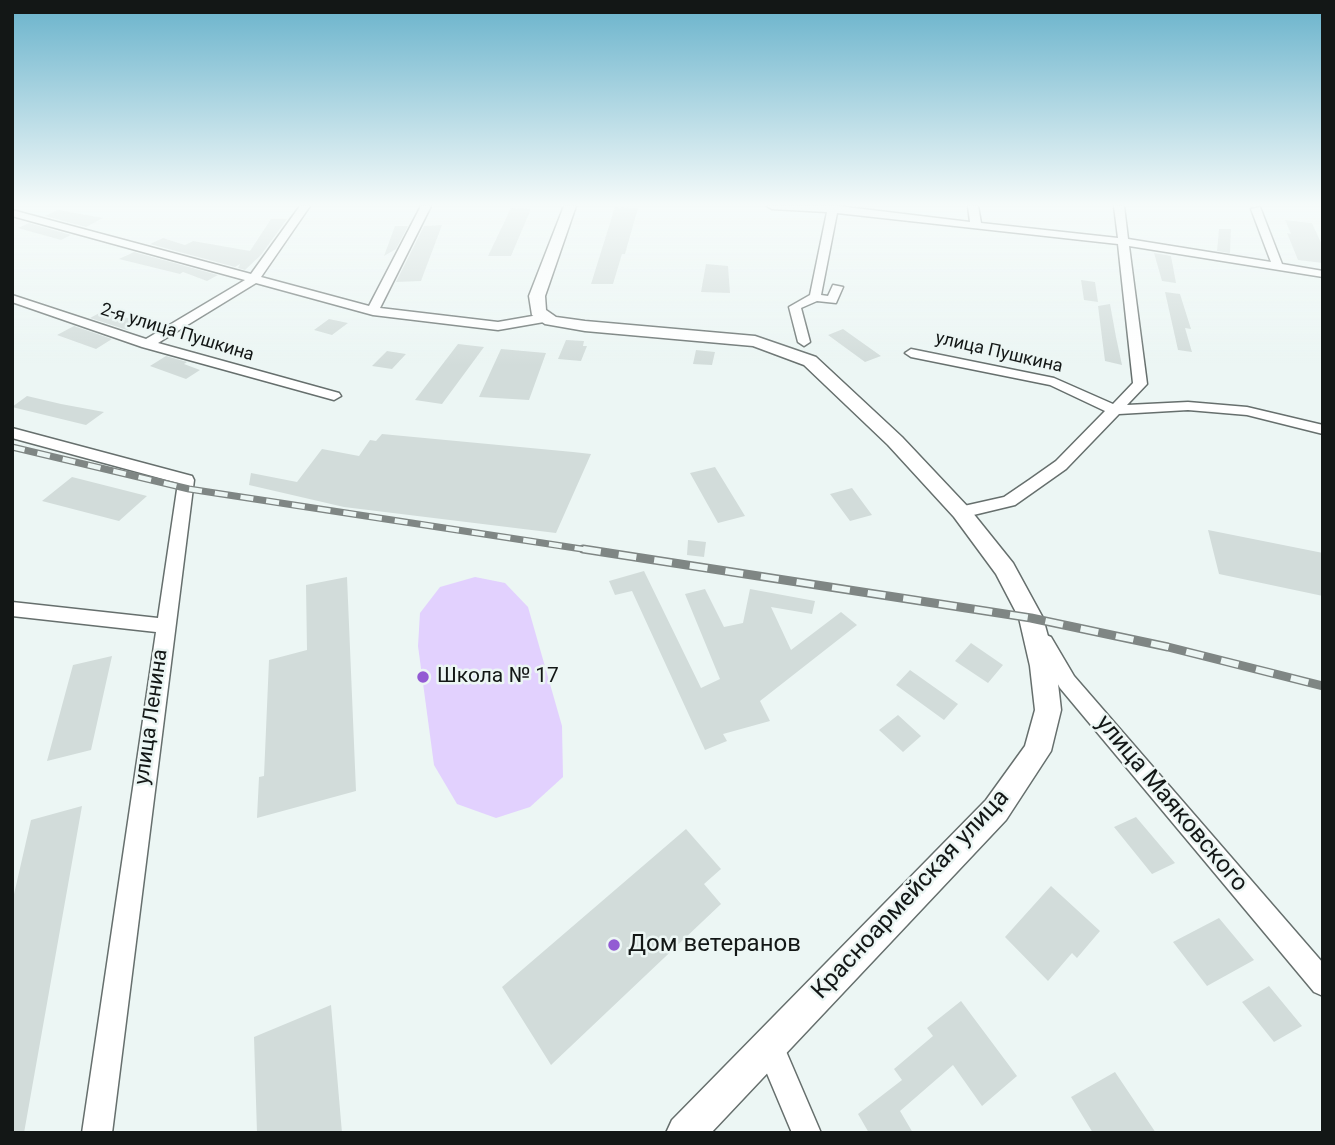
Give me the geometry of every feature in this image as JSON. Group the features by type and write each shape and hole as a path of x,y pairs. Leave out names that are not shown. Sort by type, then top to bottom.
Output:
{"street":[{"path":"182,259 373,311 498,326 544,318 629,332 755,341 810,361 895,441 961,512 1005,569 1031,618"},
{"path":"147,344 253,279 267,259"},
{"path":"373,311 399,259"},
{"path":"544,318 535,307 550,259"},
{"path":"815,296 822,259"},
{"path":"961,512 1009,501 1035,484 1061,465 1140,384 1127,259"},
{"path":"1232,259 1323,274"},
{"path":"1275,259 1278,267"},
{"path":"804,342 795,307 815,296 832,300 837,287"},
{"name":"2-я улица Пушкина","path":"12,298 147,344 334,396"},
{"name":"улица Пушкина","path":"911,353 1054,382 1114,410 1188,406 1247,411 1323,430"},
{"name":"улица Ленина","path":"12,433 186,480 97,1133"},
{"path":"12,609 164,626"},
{"name":"улица Маяковского","path":"1031,618 1067,682 1323,983"},
{"name":"Красноармейская улица","path":"685,1133 996,810 1037,751 1048,710 1043,666 1031,618"},
{"path":"769,1045 807,1133"}],"shaded area":[{"path":"475,577 505,583 528,607 562,726 563,777 530,807 496,818 457,804 434,765 418,646 420,613 440,587"}],"building":[{"path":"121,259 161,259 218,275 207,281 183,272 180,274"},
{"path":"207,259 256,259 245,270 238,268 240,264 235,267"},
{"path":"407,259 429,259 421,281 396,282"},
{"path":"599,259 620,259 613,284 591,284"},
{"path":"1156,259 1172,259 1176,283 1162,281"},
{"path":"1323,259 1323,263 1298,260"},
{"path":"706,264 728,266 730,293 701,292"},
{"path":"1081,280 1095,282 1098,302 1084,300"},
{"path":"1165,292 1180,294 1191,329 1185,328 1192,352 1178,350"},
{"path":"1110,304 1122,365 1105,361 1098,306"},
{"path":"103,311 143,321 127,330 90,318"},
{"path":"329,319 348,323 332,335 314,330"},
{"path":"74,326 112,339 96,349 57,335"},
{"path":"843,329 881,356 865,362 828,335"},
{"path":"566,340 584,341 583,346 587,346 581,361 558,359"},
{"path":"458,344 484,347 442,404 415,400"},
{"path":"501,349 546,353 529,400 479,397"},
{"path":"696,350 715,352 712,365 693,364"},
{"path":"387,351 406,354 392,369 372,366"},
{"path":"166,356 187,362 184,364 200,370 186,379 150,366"},
{"path":"27,396 104,412 86,425 12,407"},
{"path":"382,434 591,454 556,533 344,507 249,485 251,473 297,482 322,449 359,456 370,440 376,441"},
{"path":"715,467 745,516 718,523 690,473"},
{"path":"72,477 147,496 119,521 42,501"},
{"path":"852,488 872,515 850,521 830,494"},
{"path":"1208,530 1323,553 1323,596 1219,574"},
{"path":"688,540 706,542 704,557 687,555"},
{"path":"644,571 701,688 720,679 685,594 705,589 724,627 743,623 750,589 815,601 812,614 771,607 791,650 841,612 857,625 760,701 770,721 723,734 727,741 705,750 632,591 615,595 609,581"},
{"path":"347,577 356,791 257,818 259,777 264,776 269,660 307,650 306,585"},
{"path":"971,643 1003,665 988,683 955,661"},
{"path":"112,656 91,750 47,761 73,665"},
{"path":"910,670 958,704 944,720 896,685"},
{"path":"898,715 921,736 903,752 879,730"},
{"path":"82,806 24,1133 12,1133 12,903 31,820"},
{"path":"1136,817 1175,863 1152,874 1114,827"},
{"name":"Дом ветеранов","path":"686,829 721,869 704,884 721,904 551,1065 502,987"},
{"path":"1051,886 1100,931 1077,958 1072,953 1048,981 1005,937"},
{"path":"1219,918 1254,960 1207,986 1173,942"},
{"path":"1269,986 1302,1026 1274,1042 1242,1002"},
{"path":"961,1001 1017,1076 982,1106 953,1065 900,1111 913,1133 869,1133 858,1114 902,1080 894,1069 933,1036 927,1028"},
{"path":"331,1005 342,1133 257,1133 254,1037"},
{"path":"1115,1072 1156,1133 1093,1133 1071,1097"}],"railway":[{"path":"12,447 189,489 595,551"},
{"path":"583,549 1031,618 1168,647 1323,686"}],"place":[{"name":"Школа № 17","path":"423,677"},
{"name":"Дом ветеранов","path":"614,945"}]}
